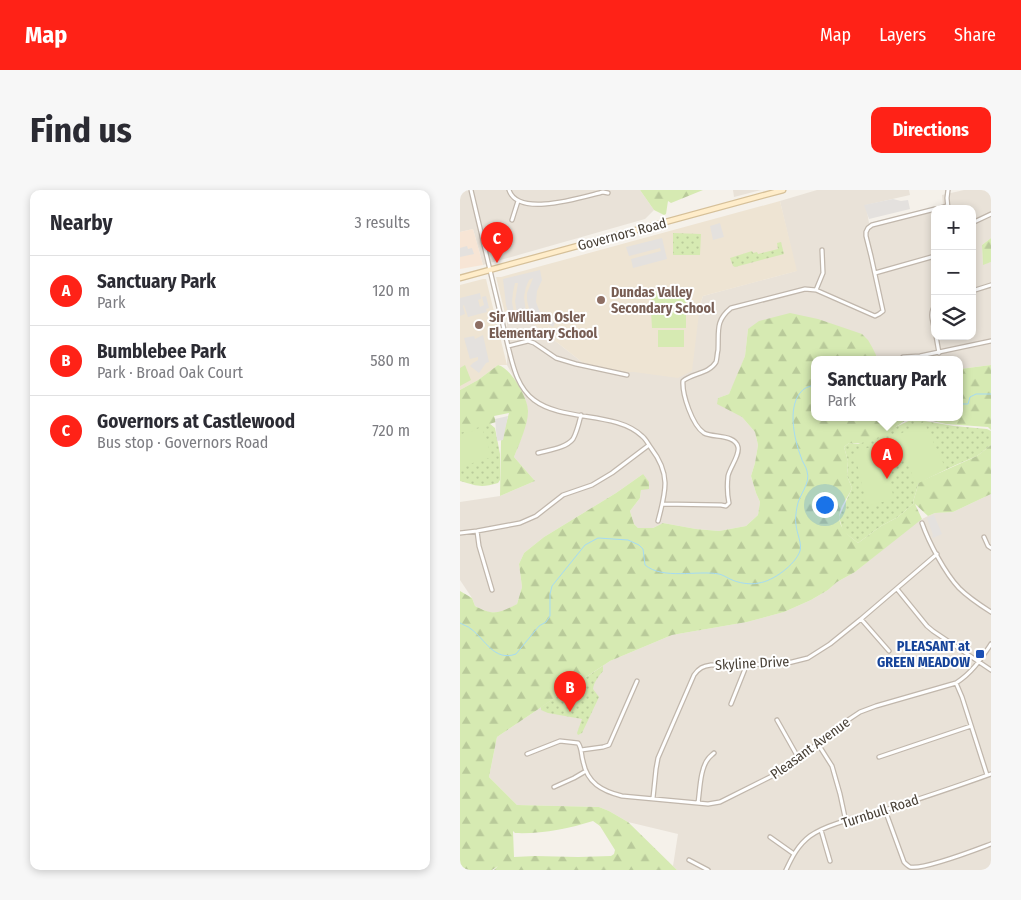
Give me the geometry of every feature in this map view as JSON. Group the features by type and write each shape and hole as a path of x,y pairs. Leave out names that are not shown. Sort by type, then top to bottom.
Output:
{"main road":[{"name":"Governors Road","path":"460,278 783,190"}],"street":[{"path":"471,190 508,346 520,383 535,401 548,407 562,412 623,424 634,429 644,437 658,457 664,471 665,488 658,521"},
{"path":"509,190 511,195 518,201 538,205 552,204 603,192 608,193"},
{"path":"947,205 948,190"},
{"path":"512,220 518,201"},
{"path":"663,504 726,506 729,503 728,476 738,452 738,447 735,441 708,434 699,428 691,414 682,387 683,380 686,377 709,370 716,362 721,318 732,308 805,290 816,290 875,316 879,314 883,311 866,236 868,228 872,225 931,210"},
{"path":"976,221 991,214"},
{"path":"816,290 823,273 822,250"},
{"path":"875,273 931,257"},
{"path":"976,290 991,285"},
{"path":"937,340 939,352"},
{"path":"508,346 528,341 556,358 627,375"},
{"path":"920,356 991,341"},
{"path":"538,453 567,444 576,433 581,415"},
{"path":"460,533 520,522 536,516 564,495 592,485 649,445"},
{"path":"922,523 950,577 975,602 991,612"},
{"path":"477,531 479,546 492,590"},
{"path":"984,537 991,548"},
{"name":"Skyline Drive","path":"653,798 658,758 698,669 703,666 784,664 808,658 830,644 937,554"},
{"path":"897,589 927,626 991,670"},
{"path":"861,619 889,651"},
{"name":"Pleasant Avenue","path":"581,748 582,760 593,782 610,793 622,796 708,804 720,802 774,776 790,766 847,720 860,712 956,682 965,677 991,644"},
{"path":"731,704 747,664"},
{"path":"527,754 560,740 578,743 581,748 603,748 609,745 637,681"},
{"path":"956,682 989,775"},
{"path":"777,720 799,758"},
{"path":"879,757 971,726"},
{"path":"818,744 832,766 836,777 846,822"},
{"path":"698,802 707,759 714,753"},
{"path":"554,787 586,771"},
{"name":"Turnbull Road","path":"786,870 802,843 821,830 989,775"},
{"path":"885,810 904,862 910,867 920,868 933,865 991,844"},
{"path":"821,830 830,862"},
{"path":"770,837 794,854"},
{"path":"689,860 708,870"}],"shaded area":[{"path":"460,190 640,190 654,210 645,219 483,265 473,229 460,232"},
{"path":"733,190 761,190 734,197"},
{"path":"817,190 909,190 910,195 866,205 869,223 931,208 931,340 976,340 976,205 943,205 942,195 964,190 991,190 991,238 982,245 983,264 991,262 991,365 963,369 963,356 876,356 748,329 745,356 736,379 729,394 718,398 742,417 755,432 758,445 751,476 760,502 758,515 746,526 719,531 663,523 653,528 638,528 634,524 630,511 640,498 643,474 616,493 544,537 524,553 519,564 522,587 517,604 503,612 488,612 475,606 460,580 460,502 500,496 535,481 514,457 522,436 528,411 525,398 507,365 507,322 530,321 583,363 623,372 634,372 700,305 703,296 796,271 780,201"},
{"path":"893,199 908,200 910,209 869,219 864,205"},
{"name":"Dundas Valley Secondary School","path":"780,201 797,271 703,296 700,305 692,371 678,378 623,372 583,363 530,321 507,322 496,277"},
{"path":"720,223 724,237 713,240 710,226"},
{"path":"473,229 483,265 460,269 460,232"},
{"path":"662,238 667,259 633,268 631,259 661,251 660,248 629,256 626,247"},
{"path":"467,246 468,249 472,248 474,254 460,257 460,248"},
{"path":"540,270 542,280 537,291 536,302 544,316 555,323 553,327 530,313 527,293 533,278 529,280 524,297 526,313 517,313 515,301 518,283 515,283 513,292 514,313 509,315 506,305 503,279"},
{"name":"Sir William Osler Elementary School","path":"486,279 507,365 498,365 478,380 460,390 460,285"},
{"path":"480,293 481,299 478,300 480,307 484,305 482,297 486,296 489,308 486,309 487,312 468,317 464,305 465,314 460,316 460,298"},
{"path":"483,335 489,362 486,363 479,373 470,366 478,360 478,357 470,359 464,338 474,336 475,339"},
{"path":"508,416 503,440 497,441 495,419"},
{"path":"991,494 991,867 984,870 677,870 673,866 678,834 628,822 599,807 517,805 489,777 497,737 610,661 672,635 747,622 784,612 811,600 855,572 918,521 935,513 953,512"},
{"path":"934,515 942,534 933,538 927,518"}],"green space":[{"path":"640,190 703,190 671,203 668,201 666,214 664,215 654,210"},
{"path":"673,233 701,234 700,255 673,255"},
{"path":"991,238 991,262 983,265 982,245"},
{"path":"781,242 784,254 733,266 730,258 752,251 758,254 778,249 777,243"},
{"path":"651,291 686,291 686,308 652,308"},
{"path":"651,311 686,311 686,328 652,328"},
{"path":"790,313 818,319 862,334 872,347 876,356 811,356 811,421 904,421 873,440 849,443 844,447 848,461 847,476 852,488 842,506 839,518 845,532 858,543 881,526 898,517 914,503 919,482 977,456 991,445 991,494 953,512 935,513 928,516 915,504 922,519 855,572 811,600 784,612 747,622 672,635 610,661 497,737 489,777 517,805 599,807 609,811 628,822 677,870 494,870 498,866 492,870 460,870 460,591 472,598 475,606 487,611 501,611 517,604 522,587 519,564 524,553 544,537 616,493 643,474 649,482 649,489 641,490 640,498 630,511 634,524 638,528 653,528 663,523 719,531 746,526 758,515 760,502 751,476 758,445 755,432 742,417 717,404 718,398 729,394 745,356 748,329 759,321","holes":["593,821 600,826 615,850 611,856 514,857 513,831 515,833 545,832"]},
{"path":"658,330 684,330 684,347 658,347"},
{"path":"465,365 471,380 460,386 460,368"},
{"path":"498,365 503,367 513,378 528,406 527,422 514,457 535,481 500,496 501,441 509,413 494,416 496,422 460,433 460,390 478,380"},
{"path":"991,365 991,430 988,427 946,424 933,421 963,421 963,369"},
{"path":"483,418 495,428 500,454 500,480 498,483 487,486 460,481 460,424"},
{"path":"909,421 925,421 991,431 991,445 977,456 919,482 914,503 898,517 881,526 858,543 843,531 839,517 852,488 847,476 848,461 844,447 849,443 858,444"},
{"path":"924,422 946,469 917,484 894,437"},
{"path":"482,428 492,457 460,467 460,435"},
{"path":"881,445 894,499 867,506 854,451"},
{"path":"603,666 603,671 595,682 593,689 599,697 582,733 578,735 577,733 582,719 541,710 541,707"}],"waterway":[{"path":"460,623 470,628 496,652 508,656 516,654 539,626 546,622 550,616 552,586 585,545 598,538 628,540 639,545 643,549 645,565 652,570 661,572 719,574 737,582 748,584 765,582 777,576 789,567 800,551 796,514 798,502 808,476 796,441 793,412 798,395 804,389 811,386"},
{"path":"963,404 968,404 970,397 976,394 991,394"}],"place":[{"name":"Governors at Castlewood","path":"497,263"},
{"name":"Dundas Valley Secondary School","path":"601,300"},
{"name":"Sir William Osler Elementary School","path":"479,325"},
{"name":"Sanctuary Park","path":"887,479"},
{"name":"PLEASANT at GREEN MEADOW","path":"980,654"},
{"name":"Bumblebee Park","path":"570,712"}]}
